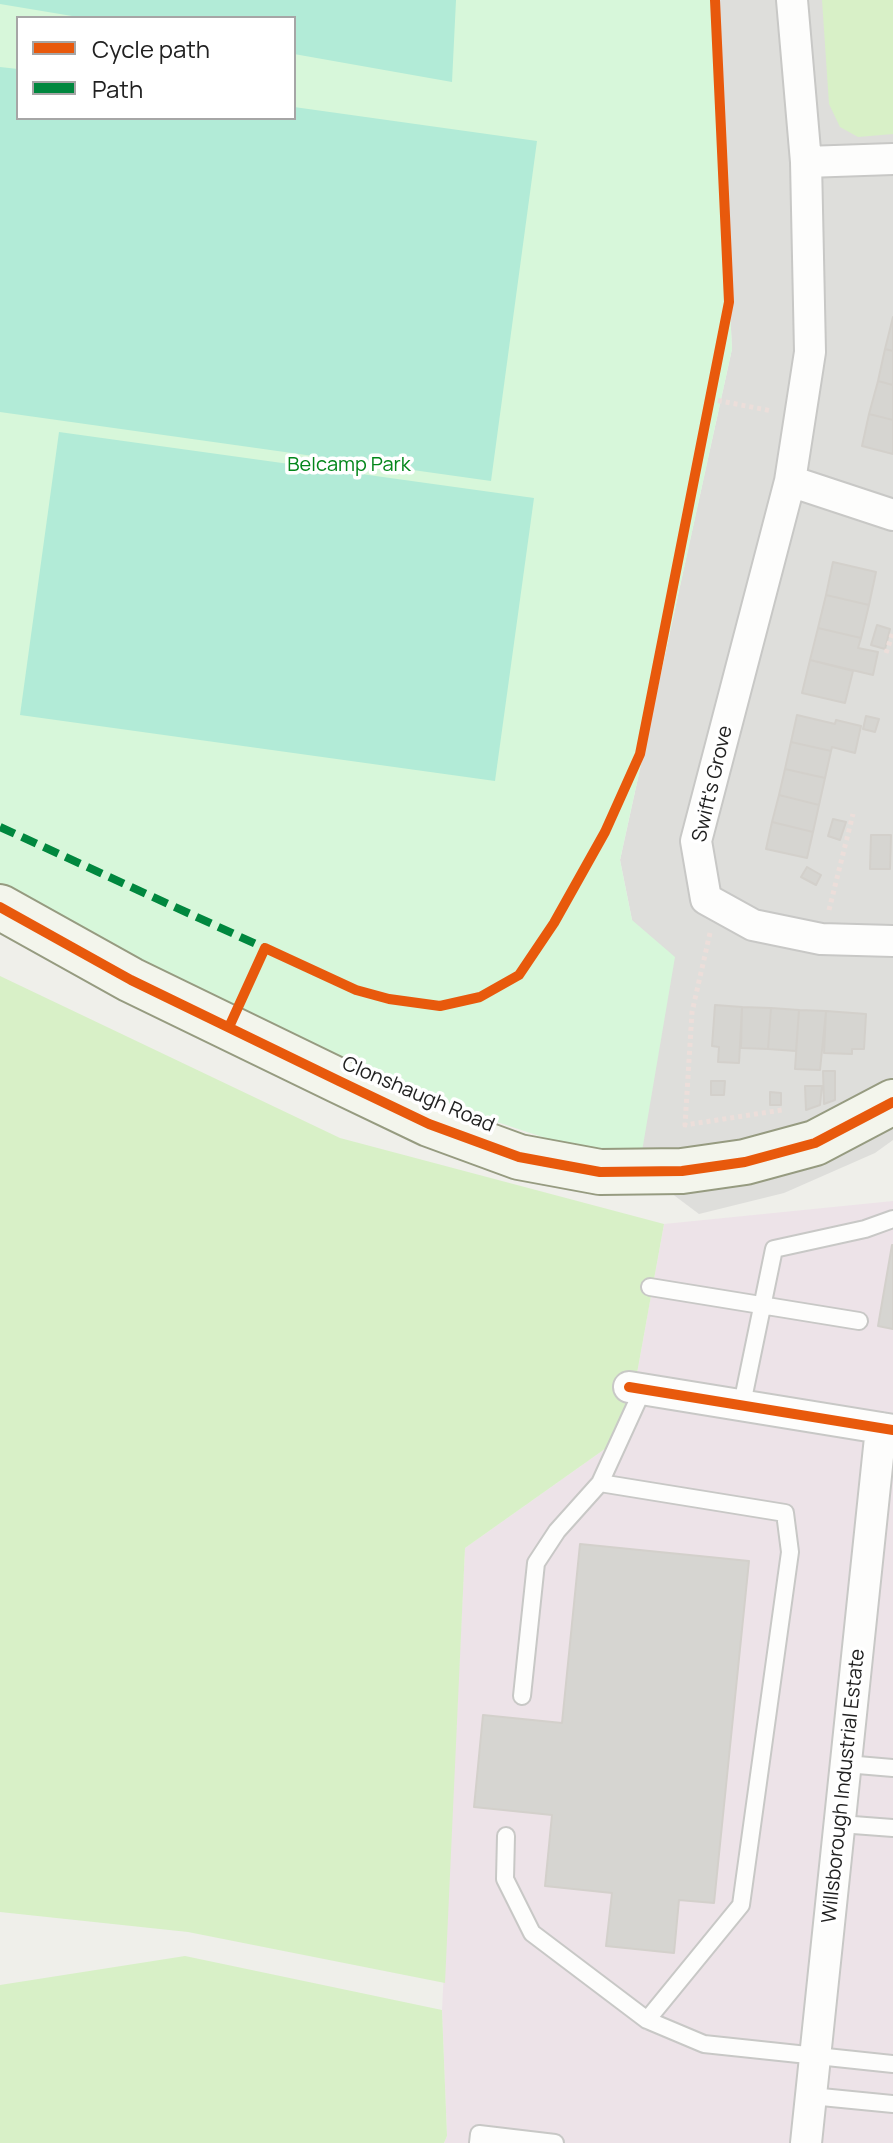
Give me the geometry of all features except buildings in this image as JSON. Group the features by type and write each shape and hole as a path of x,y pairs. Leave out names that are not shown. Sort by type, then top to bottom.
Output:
{"street":[{"name":"Swift's Grove","path":"718,905 706,899 696,841 790,481 810,352 806,162 792,0"},
{"path":"806,162 893,159"},
{"path":"790,481 893,515"},
{"path":"718,905 753,925 821,939 893,941"},
{"name":"Clonshaugh Road","path":"0,907 131,980 429,1124 519,1157 600,1172 682,1171 745,1162 815,1143 893,1102"},
{"path":"636,1388 887,1429"},
{"name":"Willsborough Industrial Estate","path":"806,2143 846,1764 887,1429"}],"lane":[{"path":"742,1404 774,1249 865,1229 893,1219"},
{"path":"650,1287 859,1321"},
{"path":"522,1696 536,1563 557,1531 600,1483 636,1388"},
{"path":"600,1483 785,1513 790,1552 741,1905 647,2020"},
{"path":"846,1764 893,1768"},
{"path":"840,1824 893,1828"},
{"path":"506,1836 505,1879 532,1933 647,2020 704,2044 893,2064"},
{"path":"811,2096 893,2104"},
{"path":"478,2143 479,2134 555,2143"}],"path":[{"path":"710,399 800,416"},
{"path":"886,653 893,632"},
{"path":"821,939 853,814"},
{"path":"718,905 704,951 692,1012 685,1125 782,1110"},
{"path":"229,1027 265,948"}],"shaded area":[{"path":"714,0 893,0 893,1140 875,1153 784,1193 699,1214 639,1169 632,920 620,860 732,349"},
{"path":"893,1201 893,2143 444,2143 447,2136 442,2010 465,1548 626,1434 664,1224"}],"green space":[{"name":"Belcamp Park","path":"0,0 714,0 732,349 620,860 632,920 675,957 639,1169 346,1072 0,897"},
{"path":"0,0 456,0 452,82 296,54 296,16 72,16 0,4"},
{"path":"822,0 893,0 893,134 858,137 840,127 829,104"},
{"path":"0,67 16,69 16,120 296,120 296,107 537,141 491,481 0,412"},
{"path":"59,432 534,498 495,781 20,715"},
{"path":"0,976 340,1138 664,1224 626,1434 465,1548 445,1983 188,1932 0,1912"},
{"path":"185,1956 442,2010 447,2136 444,2143 0,2143 0,1985"}],"marked path":[{"path":"0,827 269,950"}],"cycle path":[{"path":"229,1027 265,948 356,990 389,999 440,1006 480,997 519,975 554,923 605,832 640,754 729,302 715,0"},
{"path":"0,907 131,980 339,1081 429,1124 519,1157 600,1172 682,1171 745,1162 815,1143 893,1102"},
{"path":"629,1387 893,1430"}]}
